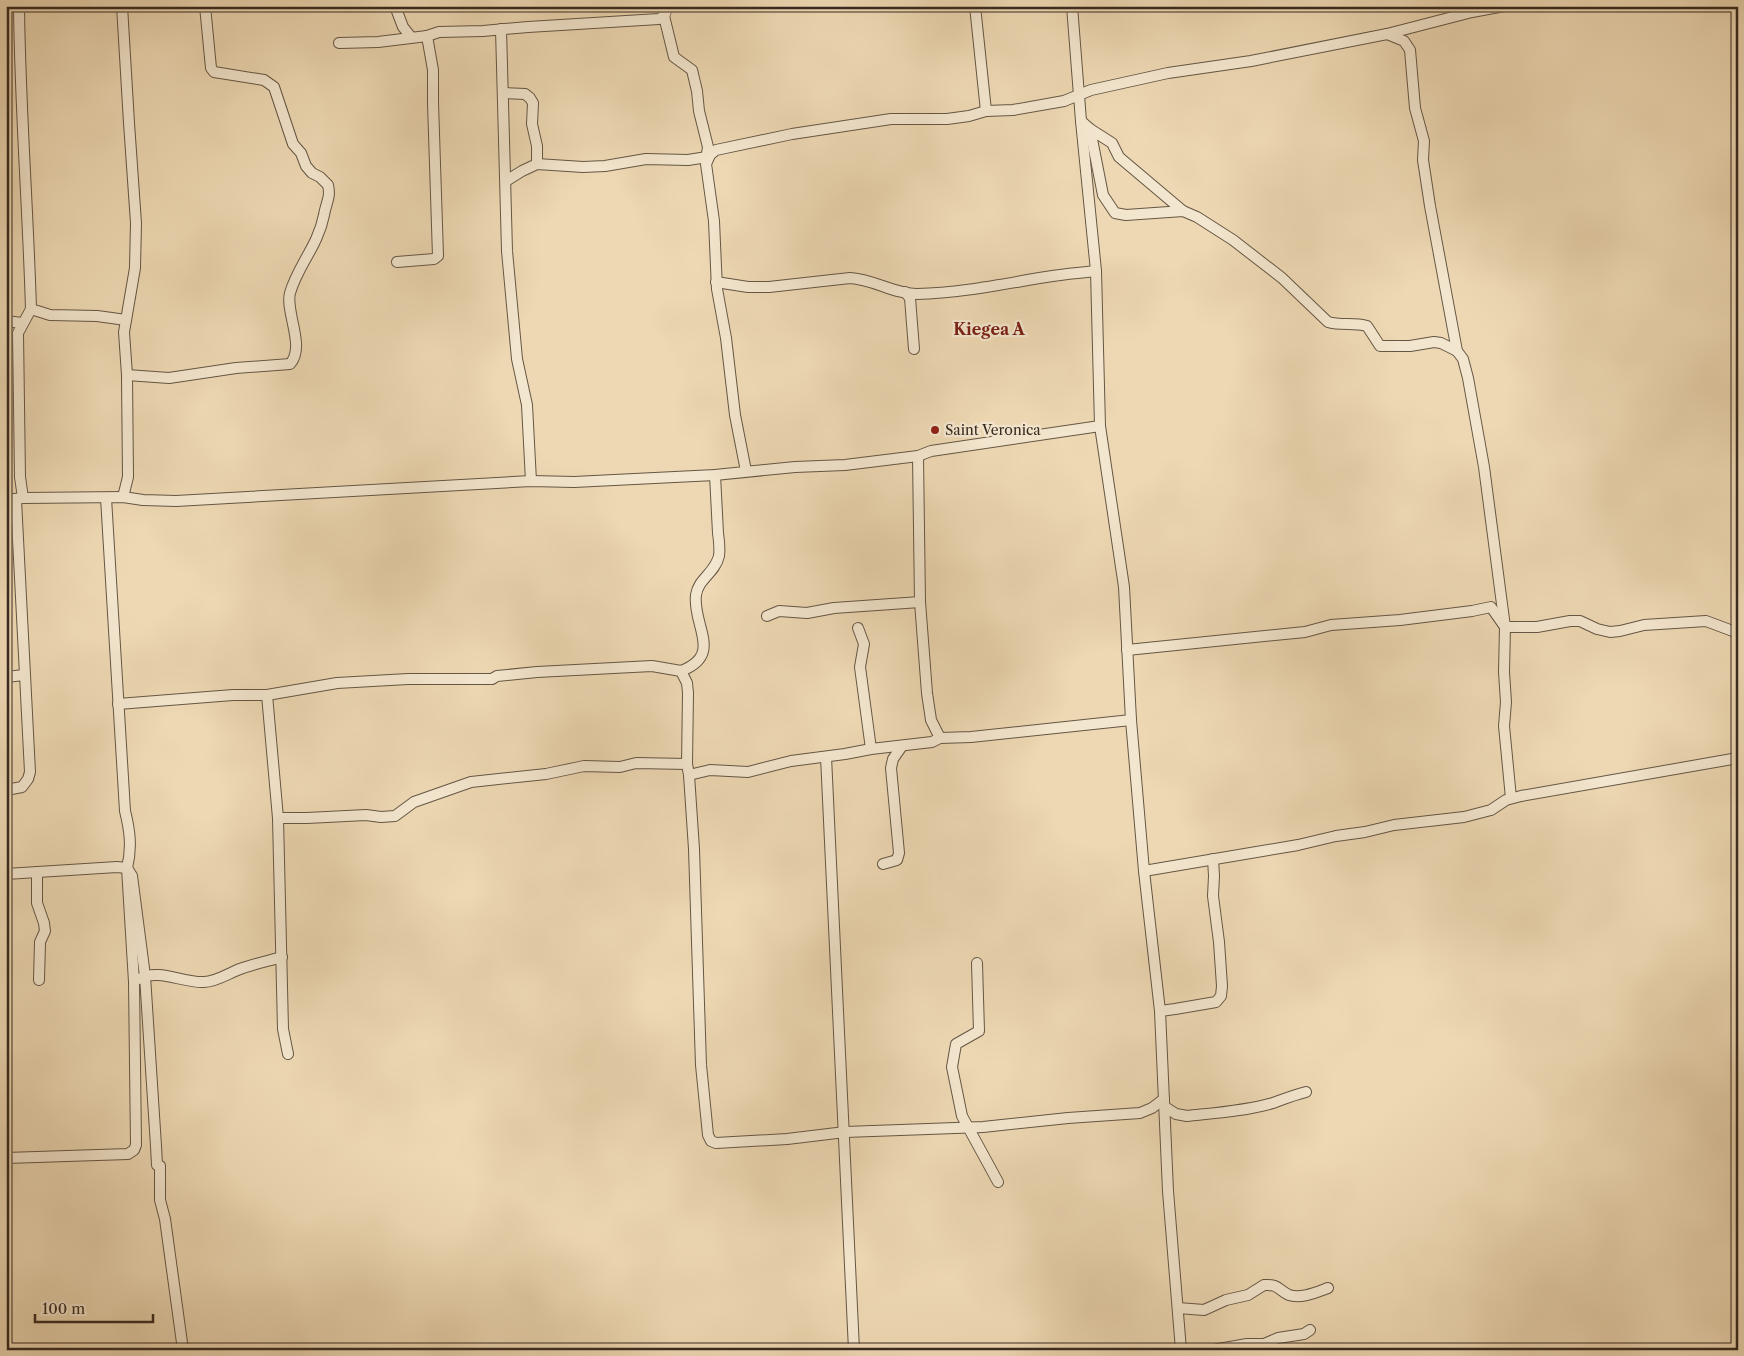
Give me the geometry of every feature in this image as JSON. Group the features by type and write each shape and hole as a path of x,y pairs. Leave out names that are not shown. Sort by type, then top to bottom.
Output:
{"street":[{"path":"6,790 22,787 28,779 30,772 15,499 20,477 18,333 31,310 20,73 19,6"},
{"path":"122,6 128,123 136,223 135,268 124,332 127,375 128,477 123,497"},
{"path":"127,375 169,378 228,369 290,364 296,349 294,326 288,303 289,297 323,224 329,199 328,184 312,173 306,166 301,153 293,144 274,87 264,80 214,72 211,68 205,6"},
{"path":"394,6 402,28 411,38"},
{"path":"975,6 986,111"},
{"path":"1072,6 1096,271 1100,426 1124,587 1131,720 1144,871 1160,1010 1168,1191 1183,1349"},
{"path":"706,161 716,150 792,134 891,119 947,119 986,111 1013,110 1064,101 1079,94 1168,73 1251,61 1387,34 1472,12 1504,6"},
{"path":"339,43 366,43 427,36 439,32 483,32 501,29 659,19 665,11"},
{"path":"665,11 674,58 692,70 708,147 706,161 714,221 716,282 726,338 735,415 746,471"},
{"path":"501,29 506,181 506,251 517,359 528,405 532,482"},
{"path":"1387,34 1404,41 1410,50 1415,108 1424,141 1423,160 1430,206 1457,351 1463,359 1468,378 1484,467 1505,627 1504,672 1506,702 1504,726 1511,798"},
{"path":"397,262 434,260 438,256 433,70 427,36"},
{"path":"503,93 525,94 530,98 532,103 532,124 537,146 537,164"},
{"path":"1081,121 1112,143 1119,157 1183,211 1197,217 1254,256 1282,278 1328,322 1367,326 1380,346 1434,342 1457,351"},
{"path":"1090,129 1103,196 1115,213 1183,211"},
{"path":"506,181 522,170 537,164 605,166 646,159 706,161"},
{"path":"716,282 748,287 769,287 850,278 864,279 915,294 960,291 1096,271"},
{"path":"905,292 910,298 914,349"},
{"path":"31,310 50,315 97,316 126,320"},
{"path":"6,321 22,324"},
{"path":"15,499 123,497 143,500 195,501 532,482 574,482 715,475 795,467 845,465 918,456 931,451 1100,426"},
{"path":"918,456 920,602 925,676 931,720 940,738"},
{"path":"118,704 233,695 267,695 338,683 408,678 492,679 497,676 537,672 652,666 681,671 696,664 702,657 704,650 704,640 696,598 699,584 708,577 719,555 715,475"},
{"path":"6,1158 128,1154 134,1150 137,1139 134,982 127,868 131,852 130,828 125,811 106,498"},
{"path":"767,616 779,611 817,612 834,608 920,602"},
{"path":"1127,650 1305,632 1331,625 1400,620 1491,607 1505,627"},
{"path":"1505,627 1537,627 1580,621 1597,629 1610,632 1644,624 1706,621 1738,633"},
{"path":"858,628 864,644 860,667 871,749"},
{"path":"681,671 688,693 687,764 694,849 701,1065 708,1135 711,1141 716,1144 787,1139 845,1132 968,1128 1140,1113 1164,1103"},
{"path":"6,677 24,675"},
{"path":"267,695 278,818 283,1029 288,1054"},
{"path":"689,775 710,770 748,772 791,761 932,742 940,738 971,737 1131,720"},
{"path":"883,864 897,860 899,853 891,768 892,759 902,746"},
{"path":"826,757 854,1350"},
{"path":"1144,871 1298,845 1394,825 1464,816 1490,810 1511,798 1553,789 1738,758"},
{"path":"278,818 366,815 381,818 395,816 414,802 471,782 546,774 584,766 620,767 636,764 687,764"},
{"path":"1160,1010 1175,1010 1216,1002 1222,996 1219,942 1213,896 1213,859"},
{"path":"6,874 117,866 127,868 132,876 145,976 157,1165 160,1166 160,1200 165,1219 183,1350"},
{"path":"37,872 37,903 45,931 40,942 39,980"},
{"path":"134,982 145,976 166,976 194,982 207,982 242,968 282,957"},
{"path":"977,963 979,1031 956,1044 952,1067 962,1116 998,1182"},
{"path":"1164,1103 1176,1114 1186,1116 1273,1103 1306,1092"},
{"path":"1178,1308 1204,1310 1226,1300 1248,1295 1264,1285 1279,1287 1289,1295 1298,1296 1328,1288"},
{"path":"1213,1350 1246,1344 1264,1344 1278,1338 1304,1334 1310,1330"}],"place":[{"name":"Saint Veronica","path":"935,430"}],"district":[{"name":"Kiegea A","path":"989,329"}]}
